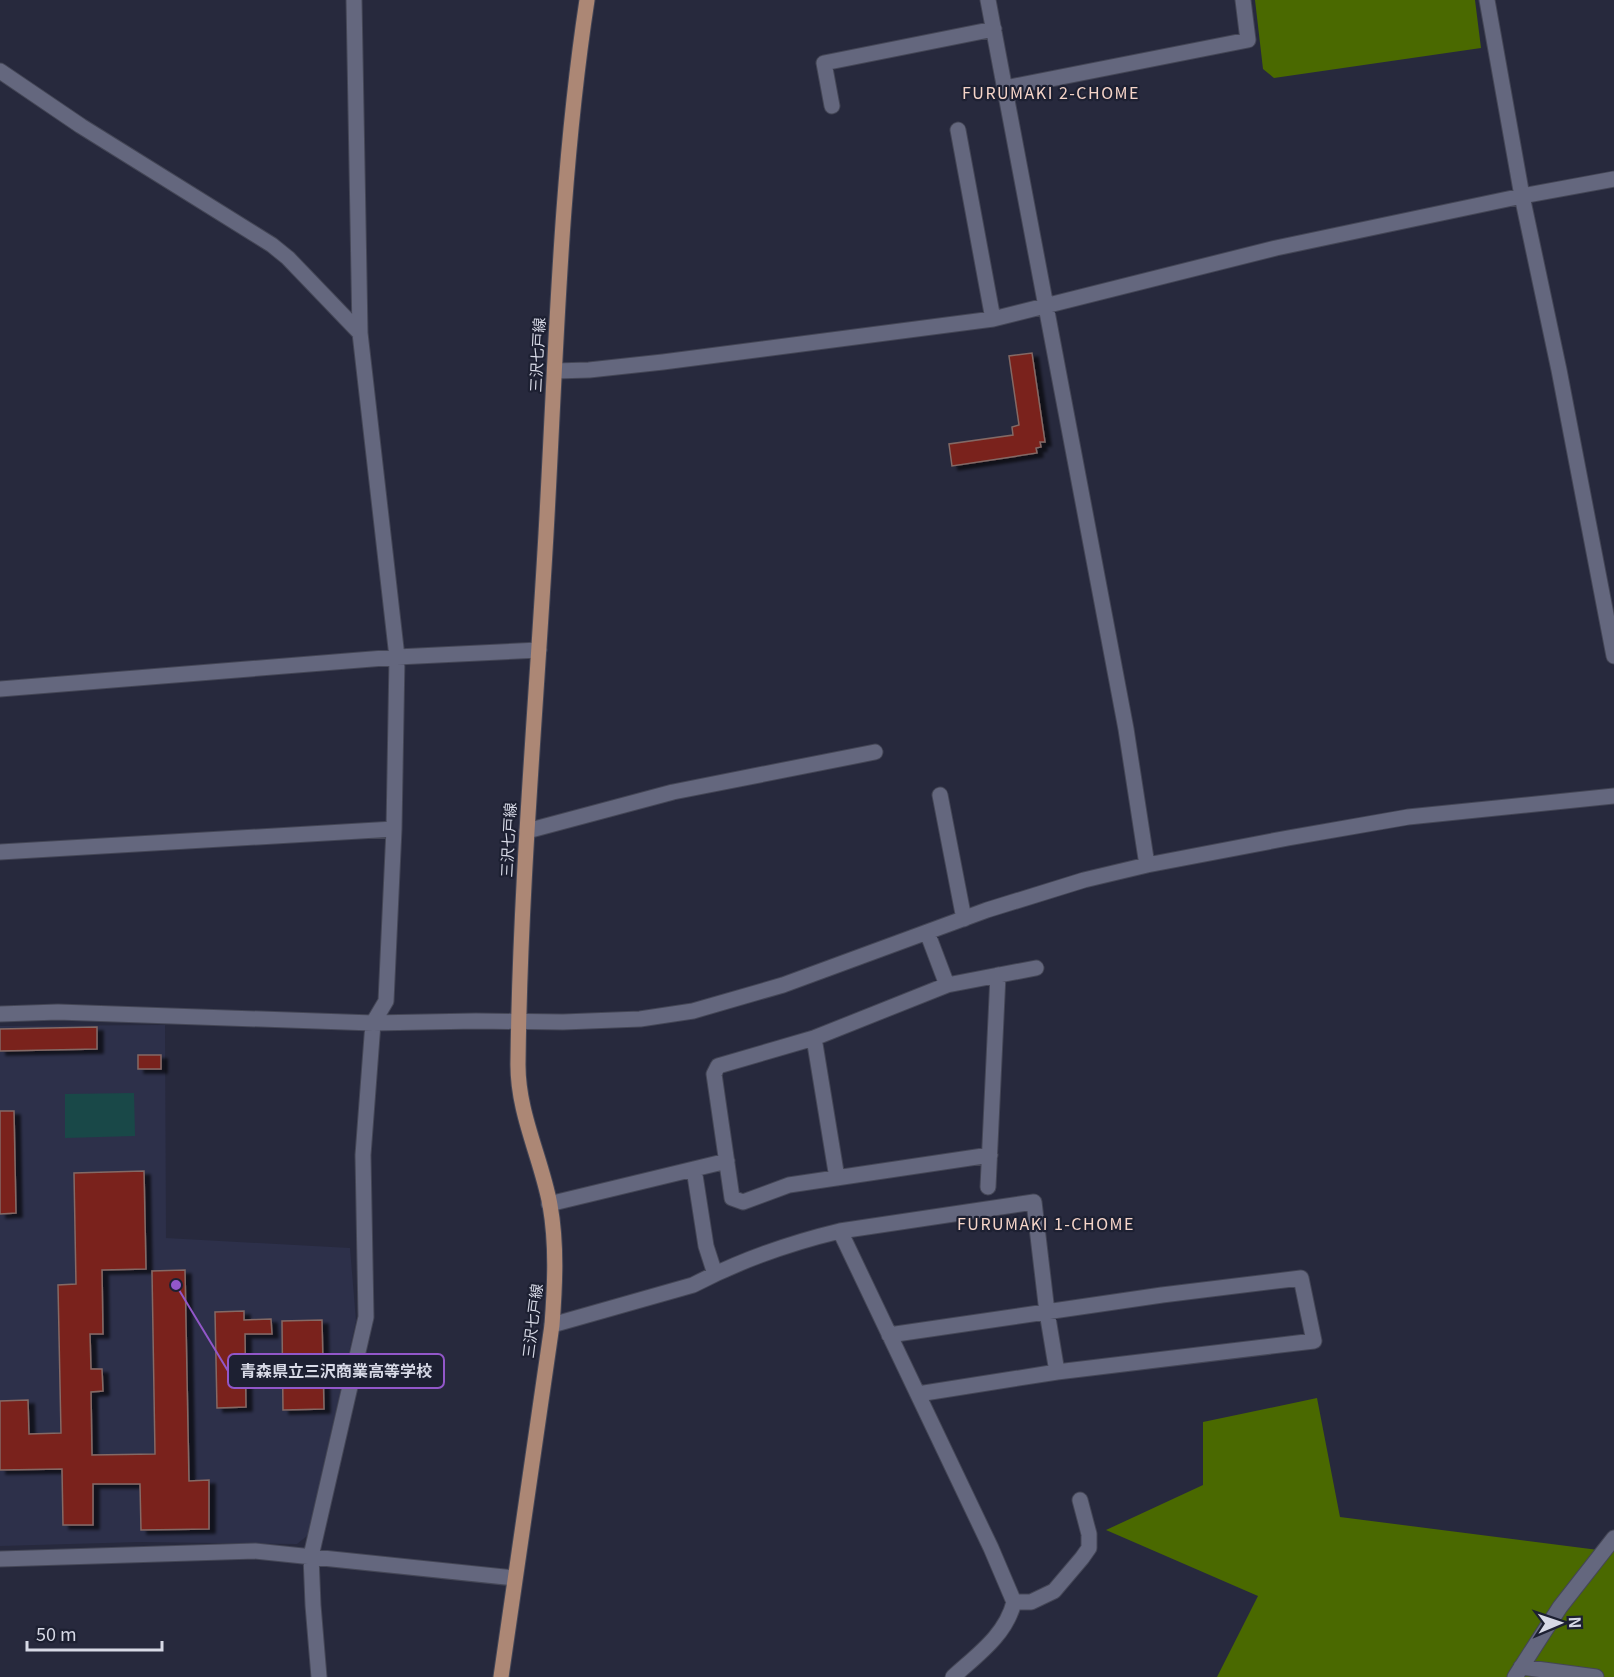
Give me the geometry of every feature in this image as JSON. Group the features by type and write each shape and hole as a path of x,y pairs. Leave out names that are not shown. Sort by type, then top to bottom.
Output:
{"main road":[{"name":"三沢七戸線","path":"501,1677 552,1325 556,1274 549,1204 524,1114 517,1067 527,831 559,297 576,69 587,0"}],"street":[{"path":"319,1677 311,1556 366,1317 363,1155 373,1023 386,1001 394,829 396,657 360,333 354,0"},
{"path":"988,0 1126,729 1147,866"},
{"path":"1005,88 1248,40 1243,0"},
{"path":"1487,0 1522,196 1559,370 1614,656"},
{"path":"832,106 824,63 994,29"},
{"path":"0,72 81,126 272,245 288,258 360,333"},
{"path":"958,130 993,319"},
{"path":"555,371 663,362 993,319 1276,248 1614,179"},
{"path":"0,689 396,657 539,650"},
{"path":"527,831 673,792 875,752"},
{"path":"940,795 964,919"},
{"path":"0,1014 58,1012 373,1023 640,1019 693,1011 783,985 964,919 1084,880 1288,838 1408,817 1614,796"},
{"path":"0,852 394,829"},
{"path":"927,932 947,985"},
{"path":"990,1155 789,1185 743,1202 732,1198 714,1074 718,1066 814,1038 947,985 1036,968"},
{"path":"988,1187 998,975"},
{"path":"814,1038 837,1178"},
{"path":"549,1204 727,1161"},
{"path":"694,1169 706,1246 715,1274"},
{"path":"552,1325 693,1285 715,1274 812,1238 840,1231 1034,1202 1047,1312 1057,1372"},
{"path":"840,1231 1014,1602 1007,1622 999,1634 953,1677"},
{"path":"890,1335 1151,1296 1301,1278 1314,1341 1057,1372 918,1394"},
{"path":"1014,1602 1031,1602 1054,1591 1089,1548 1089,1534 1080,1500"},
{"path":"1596,1677 1518,1672 1560,1607 1614,1538"},
{"path":"0,1559 255,1551 514,1578"}],"shaded area":[{"path":"165,1025 166,1238 350,1248 356,1321 308,1535 297,1544 140,1542 0,1546 0,1026"},
{"path":"134,1093 135,1136 65,1138 65,1094"}],"green space":[{"path":"1255,0 1475,0 1481,48 1274,78 1263,69"},
{"path":"1317,1398 1340,1517 1614,1552 1614,1677 1217,1677 1258,1596 1106,1530 1203,1485 1203,1422"}],"building":[{"path":"1032,353 1045,442 1040,442 1041,447 1036,448 1037,453 952,466 949,444 1013,435 1012,427 1019,425 1009,356"},
{"path":"97,1027 97,1049 0,1051 0,1029"},
{"path":"138,1055 161,1055 161,1069 138,1069"},
{"path":"0,1111 14,1111 16,1213 0,1214"},
{"path":"144,1171 146,1269 102,1270 103,1334 90,1334 91,1369 102,1369 103,1391 91,1392 92,1455 155,1454 152,1271 185,1270 189,1481 209,1480 209,1529 141,1530 140,1484 93,1484 93,1525 63,1525 62,1469 0,1470 0,1401 28,1400 29,1434 61,1433 58,1285 76,1284 74,1173"},
{"path":"244,1311 244,1320 271,1319 272,1334 245,1334 246,1407 217,1408 215,1312"},
{"path":"322,1320 324,1409 283,1410 282,1321"}],"place":[{"name":"青森県立三沢商業高等学校","path":"176,1285"}],"district":[{"name":"FURUMAKI 2-CHOME","path":"1051,93"},
{"name":"FURUMAKI 1-CHOME","path":"1046,1224"}]}
